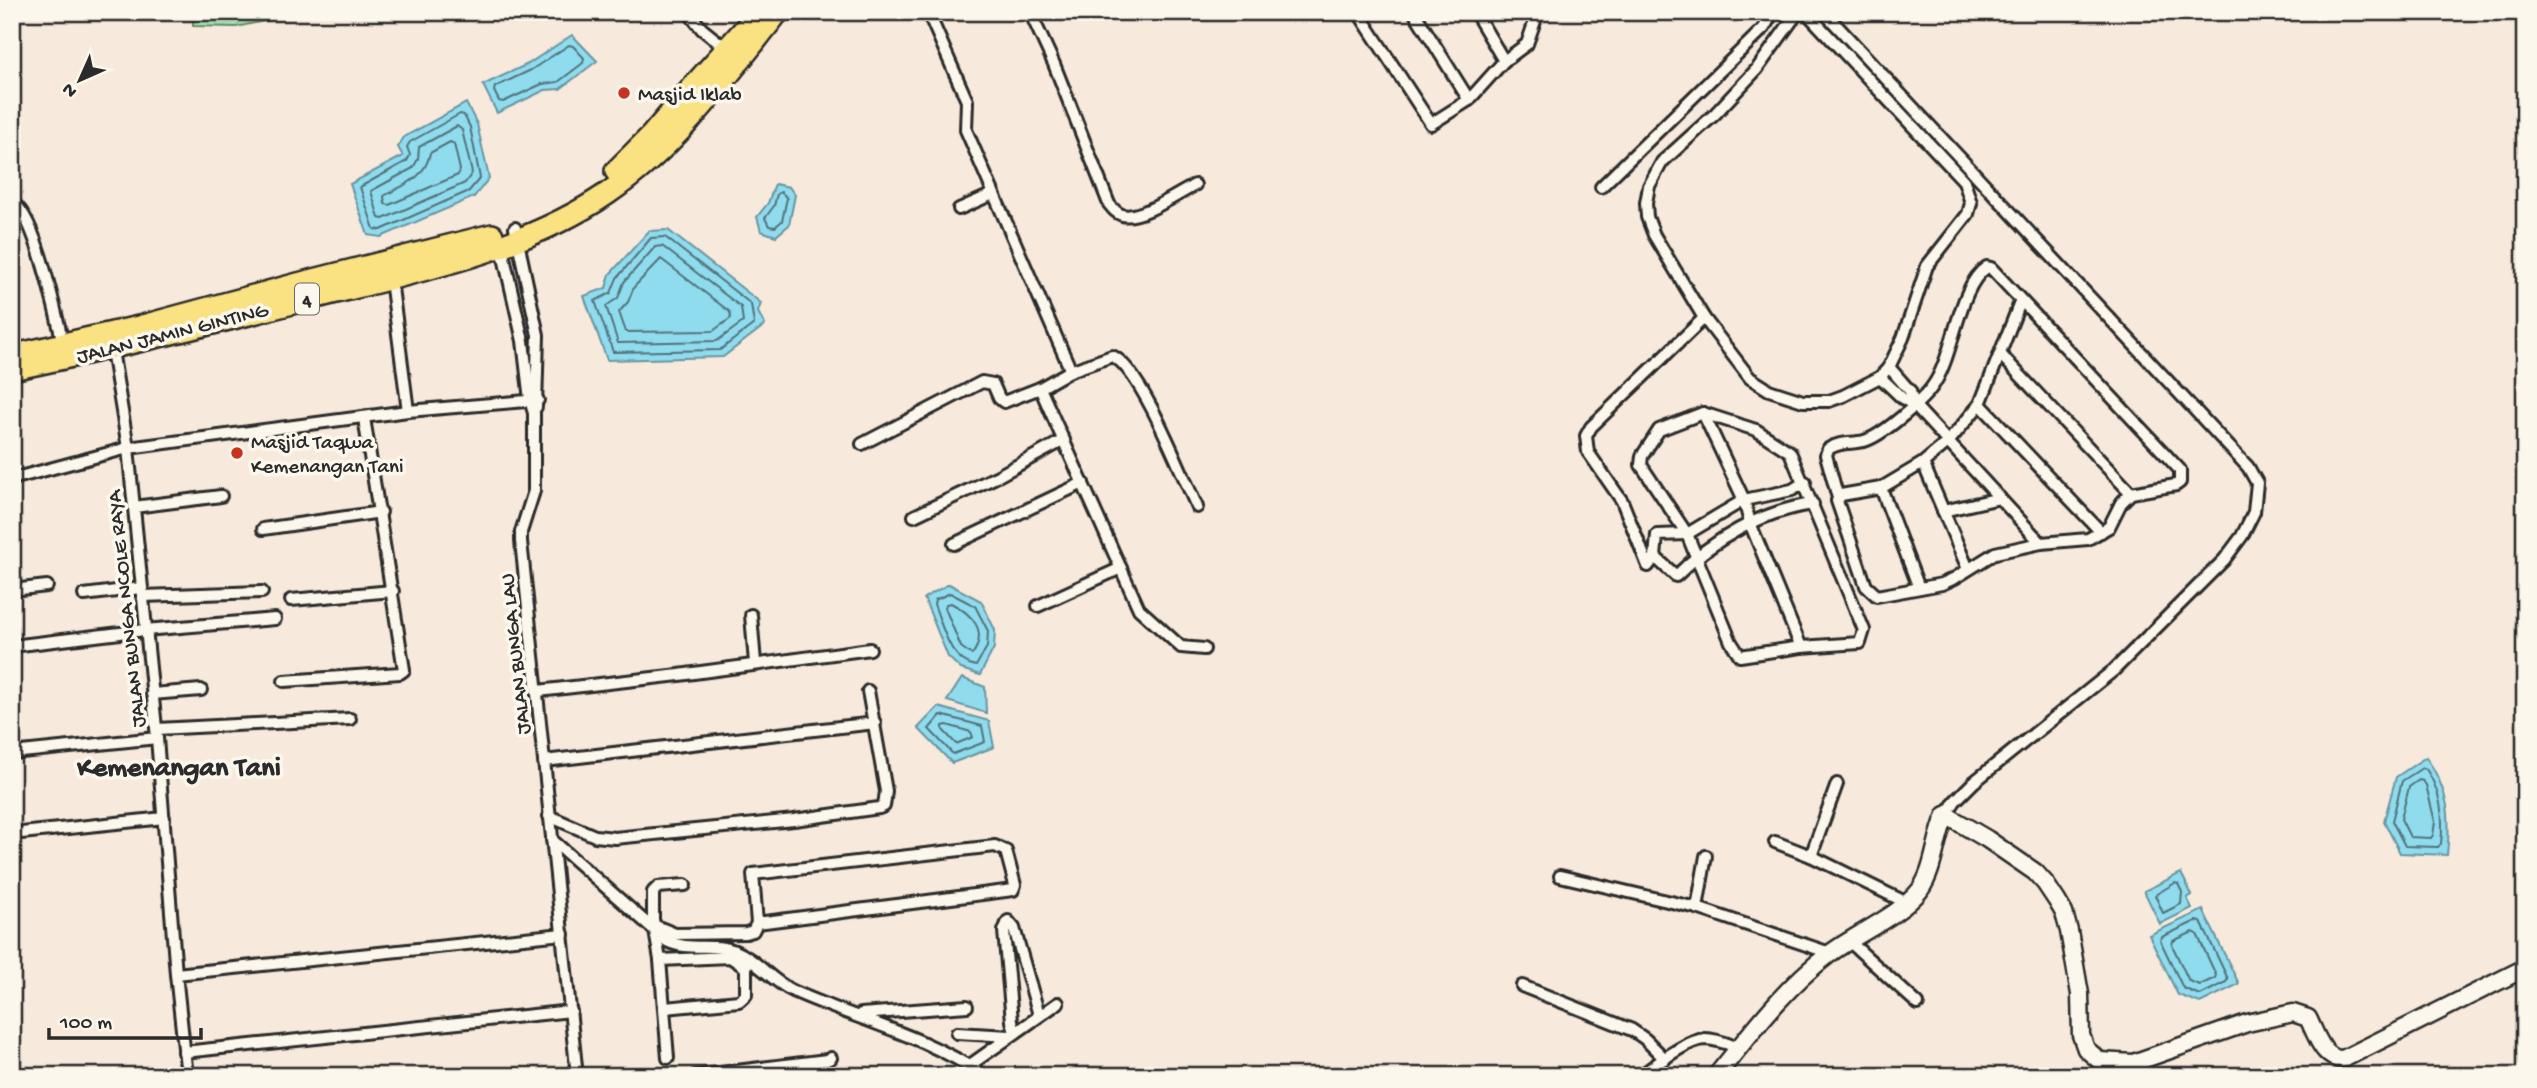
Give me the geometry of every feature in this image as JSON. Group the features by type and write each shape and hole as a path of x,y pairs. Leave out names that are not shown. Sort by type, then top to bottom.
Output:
{"highway":[{"name":"JALAN JAMIN GINTING","path":"12,356 63,343 111,341 139,327 298,284 508,236 578,197 623,165 761,12"},
{"name":"JALAN JAMIN GINTING","path":"12,369 111,341 418,273 591,205 663,149 706,103 778,12"}],"street":[{"path":"688,12 723,53"},
{"path":"928,12 967,101 966,130 1070,371"},
{"path":"1030,12 1054,64 1110,204 1116,212 1130,216 1141,213 1195,185"},
{"path":"1358,12 1431,124 1469,100 1504,61 1527,44 1538,12"},
{"path":"1414,12 1469,100"},
{"path":"1475,12 1504,61"},
{"path":"1601,187 1764,28 1769,12"},
{"path":"1798,12 1757,69 1715,114 1662,162 1649,186 1647,218 1654,235 1704,318 1750,378 1769,390 1789,397 1804,401 1829,401 1880,377 1889,367 1903,338 1927,266 1968,214 1969,193 1964,181 1806,12"},
{"path":"1716,1076 1784,994 1830,953 1907,903 1921,889 1940,827 1955,801 1974,782 2114,670 2224,560 2242,537 2254,512 2257,483 2248,467 1824,12"},
{"path":"959,209 993,194"},
{"path":"12,203 19,207 34,233 63,343"},
{"path":"508,236 538,335 534,400"},
{"path":"508,236 534,400"},
{"path":"1984,268 1991,268 2021,300 2180,470 2182,477 2176,485 2131,493 2121,503 2109,527 2088,539 2041,543 1995,553 1942,584 1877,596 1866,586 1837,501 1826,456 1828,449 1837,444 1865,440 1877,435 1930,389 1941,371 1972,283 1984,268"},
{"path":"391,280 408,411"},
{"path":"1838,498 1841,495 1881,488 1923,463 1949,441 1980,404 2021,300"},
{"path":"1704,318 1591,427 1586,436 1588,452 1622,501 1648,566 1655,557 1657,535 1687,534 1744,500 1791,490 1804,482"},
{"name":"JALAN BUNGA NCOLE RAYA","path":"111,341 128,448 157,734 187,1076"},
{"path":"2001,355 2131,493"},
{"path":"862,444 982,382 993,384 999,398 1004,402 1040,388 1070,371 1112,356 1121,360 1150,407 1197,507"},
{"path":"1889,367 1910,391 1914,405"},
{"path":"1880,377 1902,398 1914,405 1949,441 2041,543"},
{"path":"1040,388 1139,609 1181,647 1204,649"},
{"path":"12,479 128,448 408,411 534,400"},
{"name":"JALAN BUNGA LAU","path":"534,400 534,491 521,532 577,1076"},
{"path":"1980,404 2101,532"},
{"path":"1703,413 1744,500 1750,523 1801,648"},
{"path":"1703,413 1756,430 1790,452 1864,631 1860,643 1740,656 1731,642 1687,534 1641,465 1642,456 1659,430 1703,413"},
{"path":"284,681 400,673 404,670 364,418"},
{"path":"914,516 998,476 1063,440"},
{"path":"1923,463 1968,569"},
{"path":"954,544 1083,483"},
{"path":"1881,488 1919,589"},
{"path":"134,507 221,496"},
{"path":"1943,511 2000,498"},
{"path":"1655,557 1676,576 1695,557 1750,523 1813,504"},
{"path":"263,529 381,512"},
{"path":"1038,606 1121,568"},
{"path":"12,590 47,586"},
{"path":"84,595 262,592"},
{"path":"291,600 393,592"},
{"path":"751,615 755,663"},
{"path":"12,646 145,630 275,619"},
{"path":"538,691 870,649"},
{"path":"152,694 201,690"},
{"path":"549,816 595,836 615,838 794,820 879,808 885,802 886,791 868,691"},
{"path":"12,754 157,734 350,719"},
{"path":"544,761 875,723"},
{"path":"1811,856 1837,784"},
{"path":"1946,815 2035,872 2057,901 2064,913 2078,982 2081,1035 2086,1049 2100,1061 2133,1063 2247,1023 2293,1013 2308,1018 2326,1053 2335,1059 2343,1059 2525,968"},
{"path":"12,834 164,818"},
{"path":"552,840 667,941 684,948 726,948 740,953 791,990 921,1040 970,1065 985,1076"},
{"path":"1775,842 1811,856 1907,903"},
{"path":"655,929 692,935 752,931 757,923 753,874 995,846 1006,851 1015,885 1013,890 757,923"},
{"path":"1697,908 1706,856"},
{"path":"1560,876 1697,908 1830,953"},
{"path":"668,1058 653,892 656,889 685,885"},
{"path":"1013,1034 1004,931 1007,921 1014,928 1039,1015"},
{"path":"176,974 563,934"},
{"path":"1849,941 1918,1004"},
{"path":"660,960 730,957 746,968 747,977 747,992 743,1000 665,1007"},
{"path":"1522,986 1632,1030 1665,1059"},
{"path":"970,1065 1058,1003"},
{"path":"858,1014 967,1006"},
{"path":"184,1052 570,1012"},
{"path":"957,1034 1013,1034"},
{"path":"1640,1076 1702,1039 1739,1048"},
{"path":"695,1076 831,1058"}],"green space":[{"path":"193,12 277,12 278,18 236,27 193,26"}],"water":[{"path":"572,35 597,61 560,89 545,90 497,113 483,85 528,64"},
{"path":"466,103 477,124 489,178 474,197 381,237 368,235 350,184 403,156 398,147 404,137"},
{"path":"775,184 789,187 795,195 789,225 776,236 761,231 757,217 768,203"},
{"path":"668,230 761,303 758,312 765,325 723,357 607,360 584,296 606,288 610,274 649,231"},
{"path":"949,584 981,601 995,630 994,648 980,675 961,669 948,657 924,598"},
{"path":"962,678 985,687 986,713 947,701"},
{"path":"938,707 989,721 994,747 952,763 918,728"},
{"path":"2426,757 2440,781 2447,804 2447,855 2400,853 2384,821 2396,777"},
{"path":"2181,873 2192,895 2187,898 2192,908 2160,924 2144,891"},
{"path":"2203,910 2239,984 2200,1003 2178,995 2149,935"}],"place":[{"name":"Masjid Iklab","path":"624,93"},
{"name":"Masjid Taqwa Kemenangan Tani","path":"237,453"}],"district":[{"name":"Kemenangan Tani","path":"179,765"}]}
